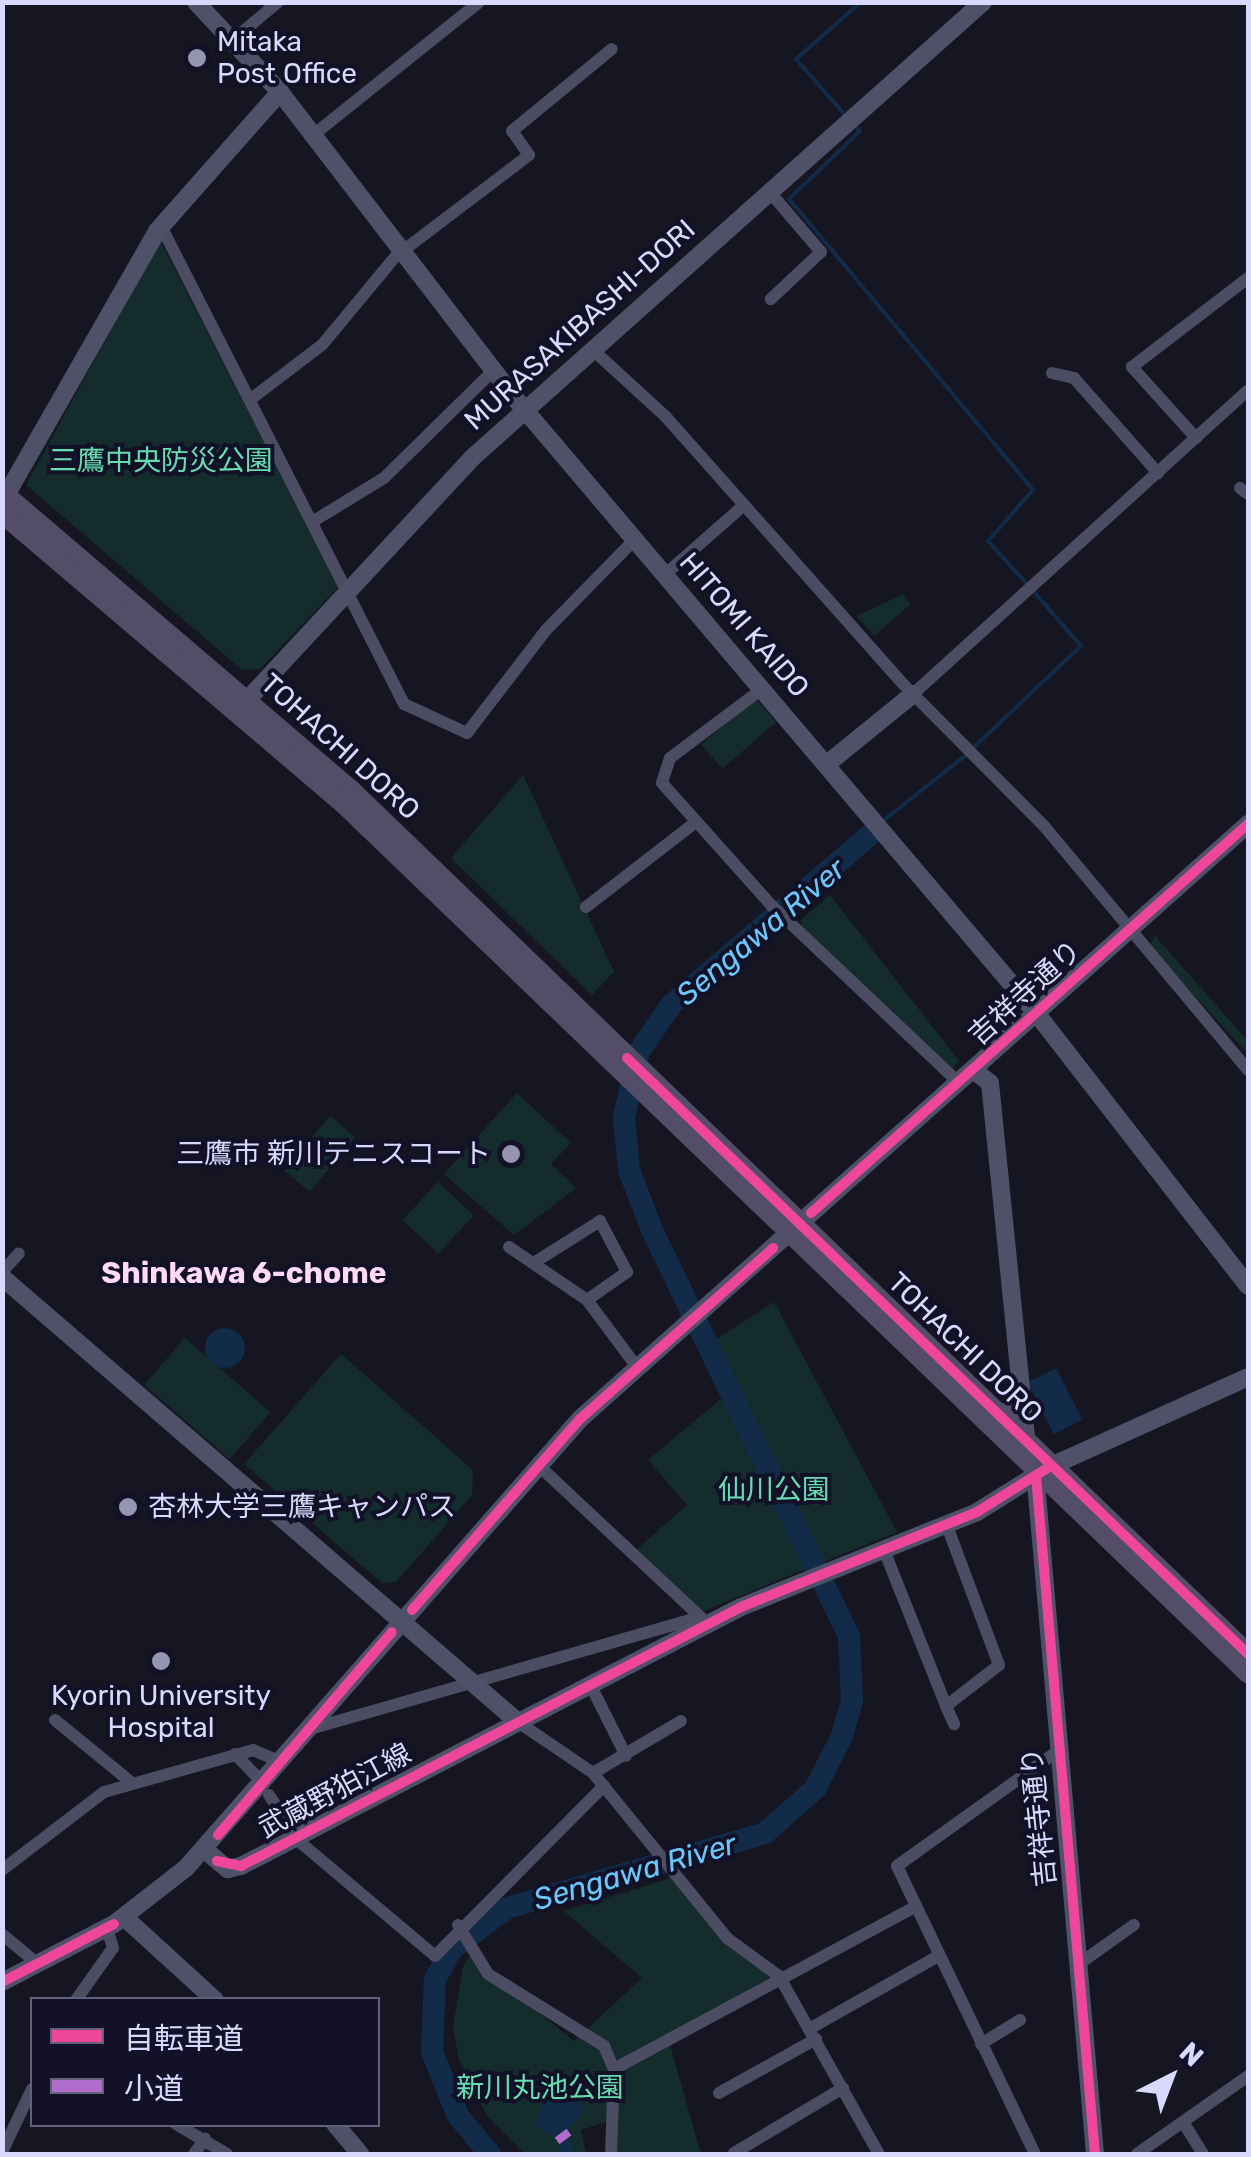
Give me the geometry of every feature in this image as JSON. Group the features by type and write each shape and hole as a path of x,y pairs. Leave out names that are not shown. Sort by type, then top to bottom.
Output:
{"main road":[{"name":"HITOMI KAIDO","path":"196,2 280,92 526,412 1036,1014 1248,1286"},
{"name":"MURASAKIBASHI-DORI","path":"242,706 347,592 526,412 983,2"},
{"path":"4,501 160,226 280,92"},
{"name":"TOHACHI DORO","path":"4,501 242,706 624,1066 1248,1673"},
{"path":"828,764 913,694"},
{"name":"吉祥寺通り","path":"792,1230 960,1076 1036,1014 1248,824"},
{"path":"960,1076 990,1084 1026,1445"},
{"name":"TOHACHI DORO","path":"792,1230 1026,1445 1042,1472 1248,1654"},
{"name":"武蔵野狛江線","path":"2,1982 124,1917 205,1850 266,1789 281,1762 538,1465 637,1367 792,1230"},
{"path":"2,1275 518,1722"},
{"name":"武蔵野狛江線","path":"205,1850 228,1869 708,1624 947,1526 1042,1472 1248,1376"},
{"path":"990,1411 1006,1414 1021,1400"},
{"name":"吉祥寺通り","path":"1042,1472 1055,1753 1095,2154"},
{"path":"124,1917 204,1996"},
{"path":"337,2127 360,2154"}],"street":[{"path":"233,40 278,2"},
{"path":"312,136 479,2"},
{"path":"252,398 322,345 403,252 528,155 512,131 612,49"},
{"path":"769,191 821,252 771,300"},
{"path":"160,226 252,398 398,697 467,733 546,630 634,540"},
{"path":"1196,438 1132,367 1248,278"},
{"path":"594,350 744,505 913,694 1044,826 1126,934 1248,1070"},
{"path":"312,522 384,478 493,370"},
{"path":"1052,373 1074,378 1158,473"},
{"path":"913,694 1248,390"},
{"path":"669,571 744,505"},
{"path":"762,688 670,758 662,783 692,824 791,925 960,1076"},
{"path":"586,908 692,824"},
{"path":"535,1262 600,1221 627,1272 586,1300"},
{"path":"509,1247 586,1300 637,1367"},
{"path":"2,1275 19,1253"},
{"path":"538,1465 708,1624"},
{"path":"946,1706 999,1665 947,1526"},
{"path":"884,1550 954,1724"},
{"path":"310,1729 690,1620 708,1624"},
{"path":"591,1686 626,1756"},
{"path":"55,1720 132,1782"},
{"path":"593,1773 681,1721"},
{"path":"518,1722 593,1773 674,1877 741,1952 779,1976 879,2154"},
{"path":"2,1870 69,1812 132,1782 235,1754 261,1751 281,1762"},
{"path":"614,2070 779,1976 913,1908 920,1901 897,1866 1055,1753"},
{"path":"235,1754 266,1789 295,1837 436,1956 458,1925 604,1786"},
{"path":"913,1908 1033,2150 1016,2154"},
{"path":"458,1925 488,1974 585,2030 614,2070 611,2154"},
{"path":"1076,1966 1134,1925"},
{"path":"78,1997 113,1948 107,1928"},
{"path":"2,1934 38,1964"},
{"path":"719,2093 937,1957"},
{"path":"981,2044 1020,2020"},
{"path":"1137,2154 1248,2076"},
{"path":"734,2153 843,2088"},
{"path":"2,2152 30,2093"},
{"path":"1182,2122 1202,2154"},
{"path":"182,2127 227,2154"},
{"path":"194,2154 205,2139"}],"green space":[{"name":"三鷹中央防災公園","path":"160,241 340,585 260,669 242,670 26,485"},
{"path":"903,594 911,604 874,636 857,616"},
{"path":"755,698 776,722 722,769 701,745"},
{"path":"523,775 614,972 592,995 451,858"},
{"path":"830,895 959,1061 951,1070 803,930 801,920"},
{"path":"1155,936 1248,1041 1248,1054 1149,946"},
{"name":"三鷹市 新川テニスコート","path":"517,1093 571,1143 551,1164 576,1188 514,1235 444,1174"},
{"path":"330,1116 355,1137 310,1192 284,1170"},
{"path":"438,1182 474,1215 438,1253 403,1220"},
{"name":"仙川公園","path":"774,1302 897,1532 701,1612 635,1551 687,1505 648,1460 722,1398 701,1349"},
{"path":"185,1338 270,1412 230,1459 144,1385"},
{"path":"341,1354 473,1470 472,1495 396,1582 382,1583 244,1464"},
{"name":"新川丸池公園","path":"674,1877 727,1938 779,1976 668,2038 701,2154 611,2154 609,2121 581,2130 586,2154 525,2154 487,2116 459,2060 453,2026 463,1967 469,1956 574,2041 642,1978 564,1911"}],"water":[{"path":"225,1328 239,1334 245,1348 239,1362 225,1368 211,1362 205,1348 211,1334"},
{"path":"1056,1368 1082,1420 1054,1434 1027,1383"},
{"path":"565,2078 584,2111 566,2132 575,2154 558,2154 559,2138 535,2126 548,2085"}],"waterway":[{"name":"Sengawa River","path":"845,115 796,59 861,2"},
{"name":"Sengawa River","path":"855,126 860,131 789,199 1033,490 988,541 1028,585"},
{"name":"Sengawa River","path":"973,748 1081,646 1034,592"},
{"name":"Sengawa River","path":"883,821 966,755"},
{"name":"Sengawa River","path":"490,2154 458,2116 432,2052 435,1979 452,1949 507,1908 765,1833 815,1789 842,1736 852,1701 849,1636 652,1230 629,1170 624,1118 638,1053 671,1005 876,830"}],"marked path":[{"path":"557,2141 569,2132"}],"cycle path":[{"path":"811,1213 1248,824"},
{"path":"627,1058 1248,1654"},
{"path":"412,1610 580,1419 773,1248"},
{"path":"217,1861 241,1866 741,1607 977,1512 1049,1467"},
{"path":"1036,1476 1095,2154"},
{"path":"218,1835 392,1632"},
{"path":"2,1982 114,1924"}],"place":[{"name":"Mitaka Post Office","path":"197,58"},
{"name":"三鷹市 新川テニスコート","path":"511,1154"},
{"name":"杏林大学三鷹キャンパス","path":"128,1507"},
{"name":"Kyorin University Hospital","path":"161,1661"}],"district":[{"name":"Shinkawa 6-chome","path":"244,1273"}]}
